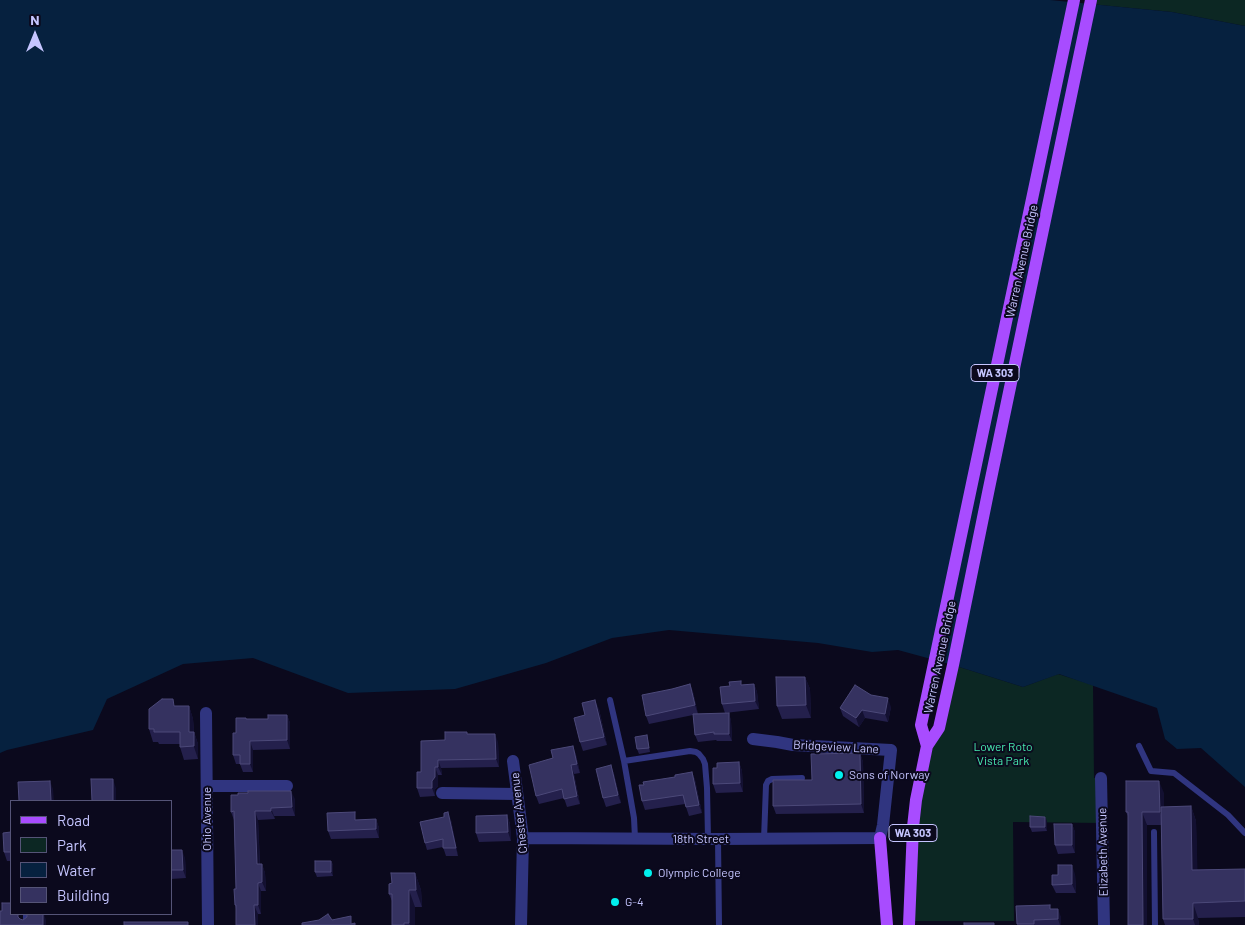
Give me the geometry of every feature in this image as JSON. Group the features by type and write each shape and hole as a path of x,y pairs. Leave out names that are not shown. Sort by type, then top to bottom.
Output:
{"main road":[{"name":"Warren Avenue Bridge","path":"927,746 921,725 1074,0"},
{"name":"Warren Avenue Bridge","path":"927,746 939,728 953,665 1091,0"},
{"name":"WA 303","path":"909,925 913,827 916,800 927,746"},
{"path":"880,838 887,925"}],"street":[{"name":"Ohio Avenue","path":"206,713 208,925"},
{"name":"Bridgeview Lane","path":"753,739 793,746 891,750 884,825 880,838"},
{"name":"Chester Avenue","path":"514,760 523,838 521,925"},
{"name":"Elizabeth Avenue","path":"1101,778 1104,925"},
{"path":"207,786 287,786"},
{"path":"442,793 517,794"},
{"name":"18th Street","path":"523,838 880,838"}],"lane":[{"path":"610,700 624,761 634,818 635,838"},
{"path":"1139,746 1151,771 1174,773 1228,815 1245,833"},
{"path":"624,761 690,751 696,752 703,758 709,819 713,839 719,925"},
{"path":"764,839 766,785 768,781 772,779 802,778"},
{"path":"1154,832 1155,925"}],"green space":[{"path":"1091,0 1245,0 1245,26 1172,12 1090,4"},
{"name":"Lower Roto Vista Park","path":"953,665 1023,687 1058,674 1093,685 1094,778 1101,778 1102,823 1013,822 1014,921 910,921 913,827"}],"water":[{"path":"0,0 1050,0 1172,12 1245,26 1245,787 1201,748 1177,749 1165,739 1157,708 1059,674 1023,687 898,650 872,652 818,643 669,630 612,638 546,663 455,689 348,693 253,658 183,664 107,699 93,730 0,753"}],"building":[{"path":"776,677 805,677 806,705 777,706"},
{"path":"741,681 741,685 754,684 755,701 722,704 720,687 730,686 729,682"},
{"path":"690,684 695,705 646,716 642,695"},
{"path":"855,685 871,695 888,698 885,714 862,710 856,718 840,708"},
{"path":"162,699 173,699 174,706 189,706 189,732 194,732 194,746 180,747 180,732 154,732 154,729 149,729 149,709"},
{"path":"595,700 604,737 580,742 574,718 585,715 582,703"},
{"path":"729,713 729,734 714,734 714,732 695,735 693,714"},
{"path":"268,715 287,715 287,740 250,741 250,764 240,764 240,755 233,755 233,733 236,733 236,718 268,719"},
{"path":"445,732 495,734 496,759 438,760 432,788 417,788 417,772 421,772 421,741 445,740"},
{"path":"647,735 649,748 637,749 635,737"},
{"path":"573,746 577,764 571,765 577,796 564,799 562,789 536,796 529,765 553,758 551,750"},
{"name":"Sons of Norway","path":"860,753 861,804 773,806 773,780 812,780 811,754"},
{"path":"739,762 740,783 713,784 713,768 717,768 717,763"},
{"path":"611,765 618,795 603,798 596,769"},
{"path":"692,772 699,805 686,807 683,795 642,801 639,785 644,785 643,782"},
{"path":"91,779 113,779 113,800 92,800"},
{"path":"50,781 51,800 19,800 18,782"},
{"path":"1126,781 1159,781 1160,812 1142,812 1143,925 1128,925 1128,812 1126,812"},
{"path":"248,791 291,791 292,807 271,808 271,811 255,811 257,864 262,864 262,882 258,883 258,905 254,905 255,925 236,925 234,811 231,812 231,795 248,793"},
{"path":"1191,806 1192,870 1245,869 1245,901 1193,903 1193,919 1163,919 1161,807"},
{"path":"355,812 355,820 376,819 376,829 328,831 327,813"},
{"path":"448,812 456,848 443,848 443,839 425,843 420,822 444,817 444,813"},
{"path":"507,815 508,832 476,833 476,816"},
{"path":"1030,816 1045,817 1045,827 1030,827"},
{"path":"1054,824 1072,824 1072,845 1055,845"},
{"path":"10,832 10,852 4,852 3,833"},
{"path":"172,850 182,850 183,870 172,870"},
{"path":"315,861 331,861 331,872 315,872"},
{"path":"1058,865 1072,865 1072,884 1052,885 1052,875 1058,875"},
{"path":"391,873 415,873 416,890 409,890 409,923 404,923 404,925 392,925 392,894 389,894 389,884 392,883"},
{"path":"2,903 10,903 10,915 18,915 23,920 27,915 43,915 43,925 0,925 0,911 2,911"},
{"path":"1050,905 1050,909 1058,909 1058,919 1034,920 1034,924 1017,924 1016,906"},
{"path":"328,914 332,920 351,916 351,924 355,923 355,925 302,925 302,923 319,920"},
{"path":"124,922 188,922 188,925 124,925"},
{"path":"964,923 994,923 994,925 964,925"}],"place":[{"name":"Sons of Norway","path":"839,775"},
{"name":"Olympic College","path":"648,873"},
{"name":"G-4","path":"615,902"}]}
